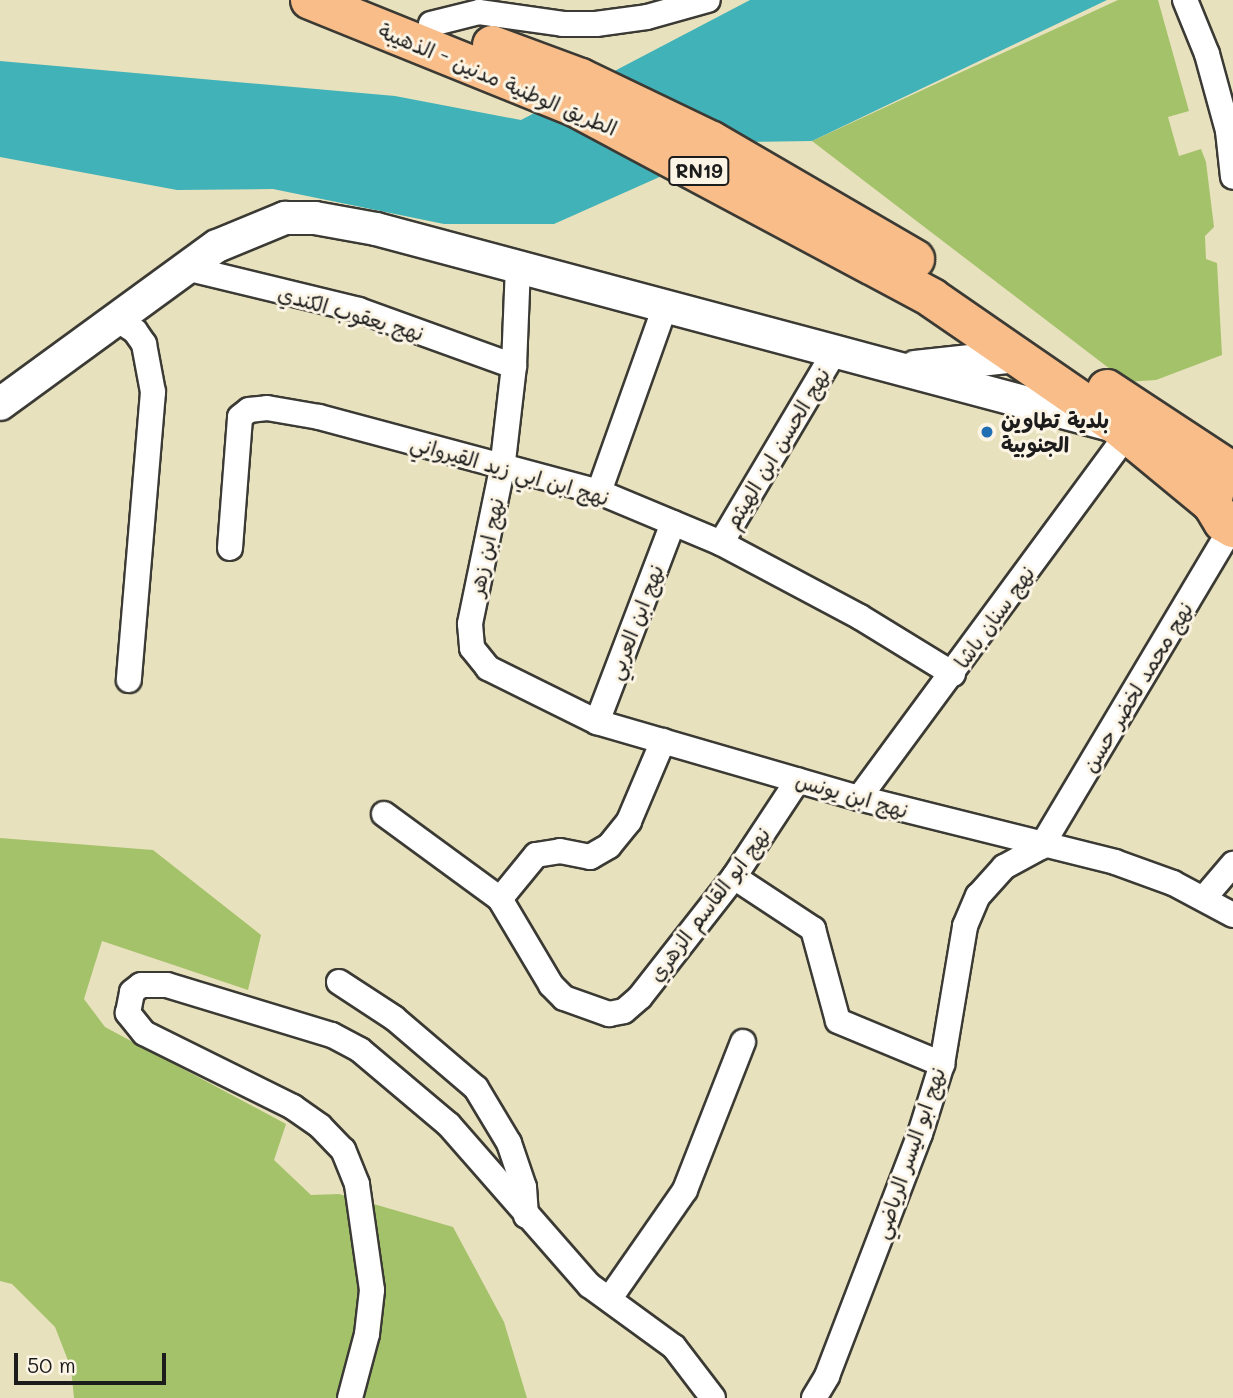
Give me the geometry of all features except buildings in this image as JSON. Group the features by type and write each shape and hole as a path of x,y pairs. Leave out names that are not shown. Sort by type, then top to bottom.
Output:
{"main road":[{"name":"الطريق الوطنية مدنين - الذهيبة","path":"310,0 467,48 582,78 712,141 943,296 1231,470"},
{"name":"الطريق الوطنية مدنين - الذهيبة","path":"364,0 431,24 467,48"},
{"name":"الطريق الوطنية مدنين - الذهيبة","path":"1024,347 1226,520"},
{"name":"RN19","path":"1226,520 1217,480 1231,470"}],"street":[{"path":"431,24 479,12 563,24 641,8 708,0"},
{"path":"1185,0 1211,67 1228,131 1233,177"},
{"path":"0,404 186,268 256,226 285,218 376,229 1123,431"},
{"name":"نهج ابن زهر","path":"478,658 470,624 502,468 514,366 518,266"},
{"name":"نهج يعقوب الكندي","path":"186,268 359,310 514,366"},
{"path":"928,365 947,352 943,296"},
{"path":"599,492 665,307"},
{"path":"115,318 135,331 144,344 153,392 129,680"},
{"path":"886,368 928,365 1024,347"},
{"name":"نهج الحسن ابن الهيثم","path":"721,543 834,354"},
{"name":"نهج ابن ابي زيد القيرواني","path":"230,548 240,417 249,410 267,408 319,417 599,492 721,543 860,617 953,674"},
{"name":"نهج سنان باشا","path":"859,799 953,674 1123,431"},
{"name":"نهج محمد لخضر حسن","path":"1041,847 1226,520"},
{"name":"نهج ابن العربي","path":"597,722 673,523"},
{"name":"نهج ابن يونس","path":"478,658 514,683 597,722 859,799 1041,847 1115,862 1204,898 1233,915"},
{"path":"384,814 499,899 536,855 560,851 590,857 609,846 629,821 663,741"},
{"name":"نهج ابو القاسم الزهري","path":"499,899 551,985 564,998 609,1014 624,1011 640,997 734,877 798,780"},
{"name":"نهج ابو اليسر الرياضي","path":"814,1398 847,1327 920,1134 942,1064 959,954 978,896 1004,867 1041,847"},
{"path":"1204,898 1233,864"},
{"path":"734,877 813,929 838,1021 942,1064"},
{"path":"339,982 394,1018 476,1088 509,1143 524,1187 526,1216"},
{"path":"350,1398 367,1334 372,1290 358,1184 343,1150 320,1126 293,1107 144,1032 128,1013 132,992 152,983 167,985 332,1035 360,1050 449,1125 589,1285 665,1338 713,1398"},
{"path":"610,1298 685,1190 743,1042"}],"green space":[{"path":"1118,0 1158,0 1189,111 1168,117 1179,156 1201,149 1206,162 1214,227 1205,236 1206,259 1217,263 1222,355 1156,380 1127,382 812,141"},
{"path":"0,838 153,850 261,935 248,990 102,941 84,999 105,1027 286,1124 274,1160 311,1195 339,1194 453,1227 504,1322 527,1398 74,1398 71,1368 55,1327 12,1284 0,1281"}],"water":[{"path":"750,0 1107,0 812,141 738,142 554,224 444,224 273,189 177,190 0,157 0,61 395,96 521,120"}],"place":[{"name":"بلدية تطاوين الجنوبية","path":"987,432"}]}
